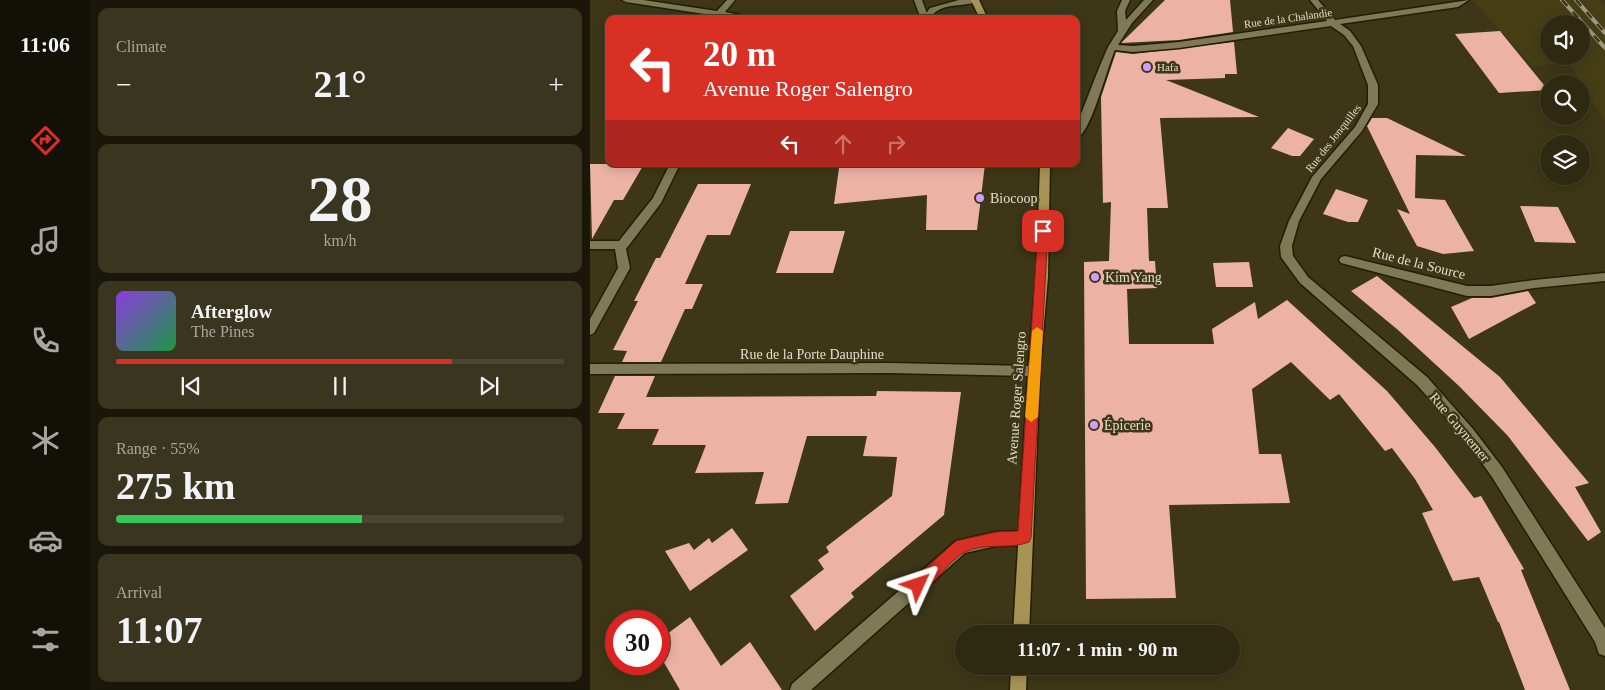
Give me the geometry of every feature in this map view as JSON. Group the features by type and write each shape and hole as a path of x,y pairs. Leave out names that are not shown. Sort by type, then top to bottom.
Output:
{"main road":[{"path":"976,0 982,15"},
{"name":"Avenue Roger Salengro","path":"1020,625 1034,372 1042,277 1045,167"},
{"path":"1018,690 1019,675"}],"street":[{"path":"626,0 675,9 732,15"},
{"path":"720,13 731,0"},
{"path":"918,0 922,15"},
{"path":"926,15 941,6 976,0"},
{"path":"1122,31 1122,11 1126,0"},
{"path":"1080,130 1088,117 1112,47 1122,31 1149,0"},
{"name":"Rue des Jonquilles","path":"1286,246 1294,221 1317,177 1359,129 1373,104 1373,85 1357,46 1347,33 1333,23 1314,0"},
{"name":"Rue de la Chalandie","path":"1112,47 1133,49 1179,45 1458,5 1464,0"},
{"path":"590,330 624,268 620,248 657,200 674,167"},
{"path":"590,245 622,245"},
{"name":"Rue Guynemer","path":"1286,246 1287,257 1304,280 1422,382 1468,433 1497,472 1604,640"},
{"name":"Rue de la Source","path":"1345,260 1467,291 1490,291 1534,284 1605,278"},
{"name":"Rue de la Porte Dauphine","path":"590,369 890,368 1034,372"},
{"path":"798,690 961,546 996,539 1024,538"}],"shaded area":[{"path":"1472,0 1600,0 1605,6 1605,122 1590,97 1590,75 1576,75 1570,65 1590,65 1590,15 1540,15 1540,65 1545,65 1533,66"}],"building":[{"path":"1165,0 1230,0 1233,32 1179,40 1121,43"},
{"path":"1500,31 1540,80 1540,90 1499,93 1455,34"},
{"path":"1234,42 1237,74 1225,74 1225,78 1166,80 1259,117 1160,118 1168,208 1147,208 1149,261 1155,261 1157,288 1127,289 1129,344 1214,344 1212,329 1255,302 1258,319 1287,300 1387,391 1435,447 1474,498 1481,496 1524,569 1521,570 1570,690 1525,690 1499,622 1479,577 1453,581 1422,513 1433,510 1415,479 1392,448 1385,451 1339,394 1330,400 1291,362 1252,389 1259,454 1281,454 1290,503 1169,505 1176,598 1086,599 1084,262 1109,261 1111,202 1103,203 1101,97 1116,52 1133,54"},
{"path":"1372,118 1387,118 1466,156 1416,155 1415,198 1445,200 1474,251 1443,254 1417,246 1397,209 1410,214 1367,126"},
{"path":"1288,128 1314,139 1300,156 1292,156 1271,148"},
{"path":"590,164 605,164 605,167 642,167 623,200 614,200 592,239"},
{"path":"985,167 977,230 926,230 927,195 834,204 839,168"},
{"path":"698,184 751,184 730,235 707,235 685,284 703,284 692,309 685,309 661,362 622,362 627,351 613,350 638,301 634,301 656,258 660,258"},
{"path":"1336,189 1368,200 1358,222 1348,222 1323,214"},
{"path":"1520,206 1558,207 1576,243 1535,242"},
{"path":"790,231 845,231 833,273 776,273"},
{"path":"1249,262 1253,287 1216,287 1213,263"},
{"path":"1377,276 1500,377 1589,483 1575,487 1601,532 1588,541 1508,436 1459,386 1398,330 1351,291"},
{"path":"1528,291 1536,303 1469,339 1451,307 1472,298 1491,298"},
{"path":"615,376 655,376 646,397 876,396 877,391 961,392 944,515 851,593 854,597 815,631 790,596 824,569 818,560 829,552 826,547 892,496 897,457 863,456 867,436 807,436 788,503 755,504 764,472 695,473 706,445 652,445 659,429 617,429 625,413 598,413"},
{"path":"732,528 748,550 690,591 665,551 689,543 694,550 709,538 712,543"},
{"path":"690,617 721,666 750,642 782,690 680,690 670,673 670,632"}],"railway":[{"path":"1562,0 1605,48"},
{"path":"1576,0 1605,33"}],"slow traffic":[{"path":"1031,417 1037,331"}],"place":[{"name":"Hafa","path":"1147,67"},
{"name":"Biocoop","path":"980,198"},
{"name":"Kim Yang","path":"1095,277"},
{"name":"Épicerie","path":"1094,425"}],"route":[{"path":"918,585 961,546 996,539 1024,538 1042,277 1043,231"}]}
